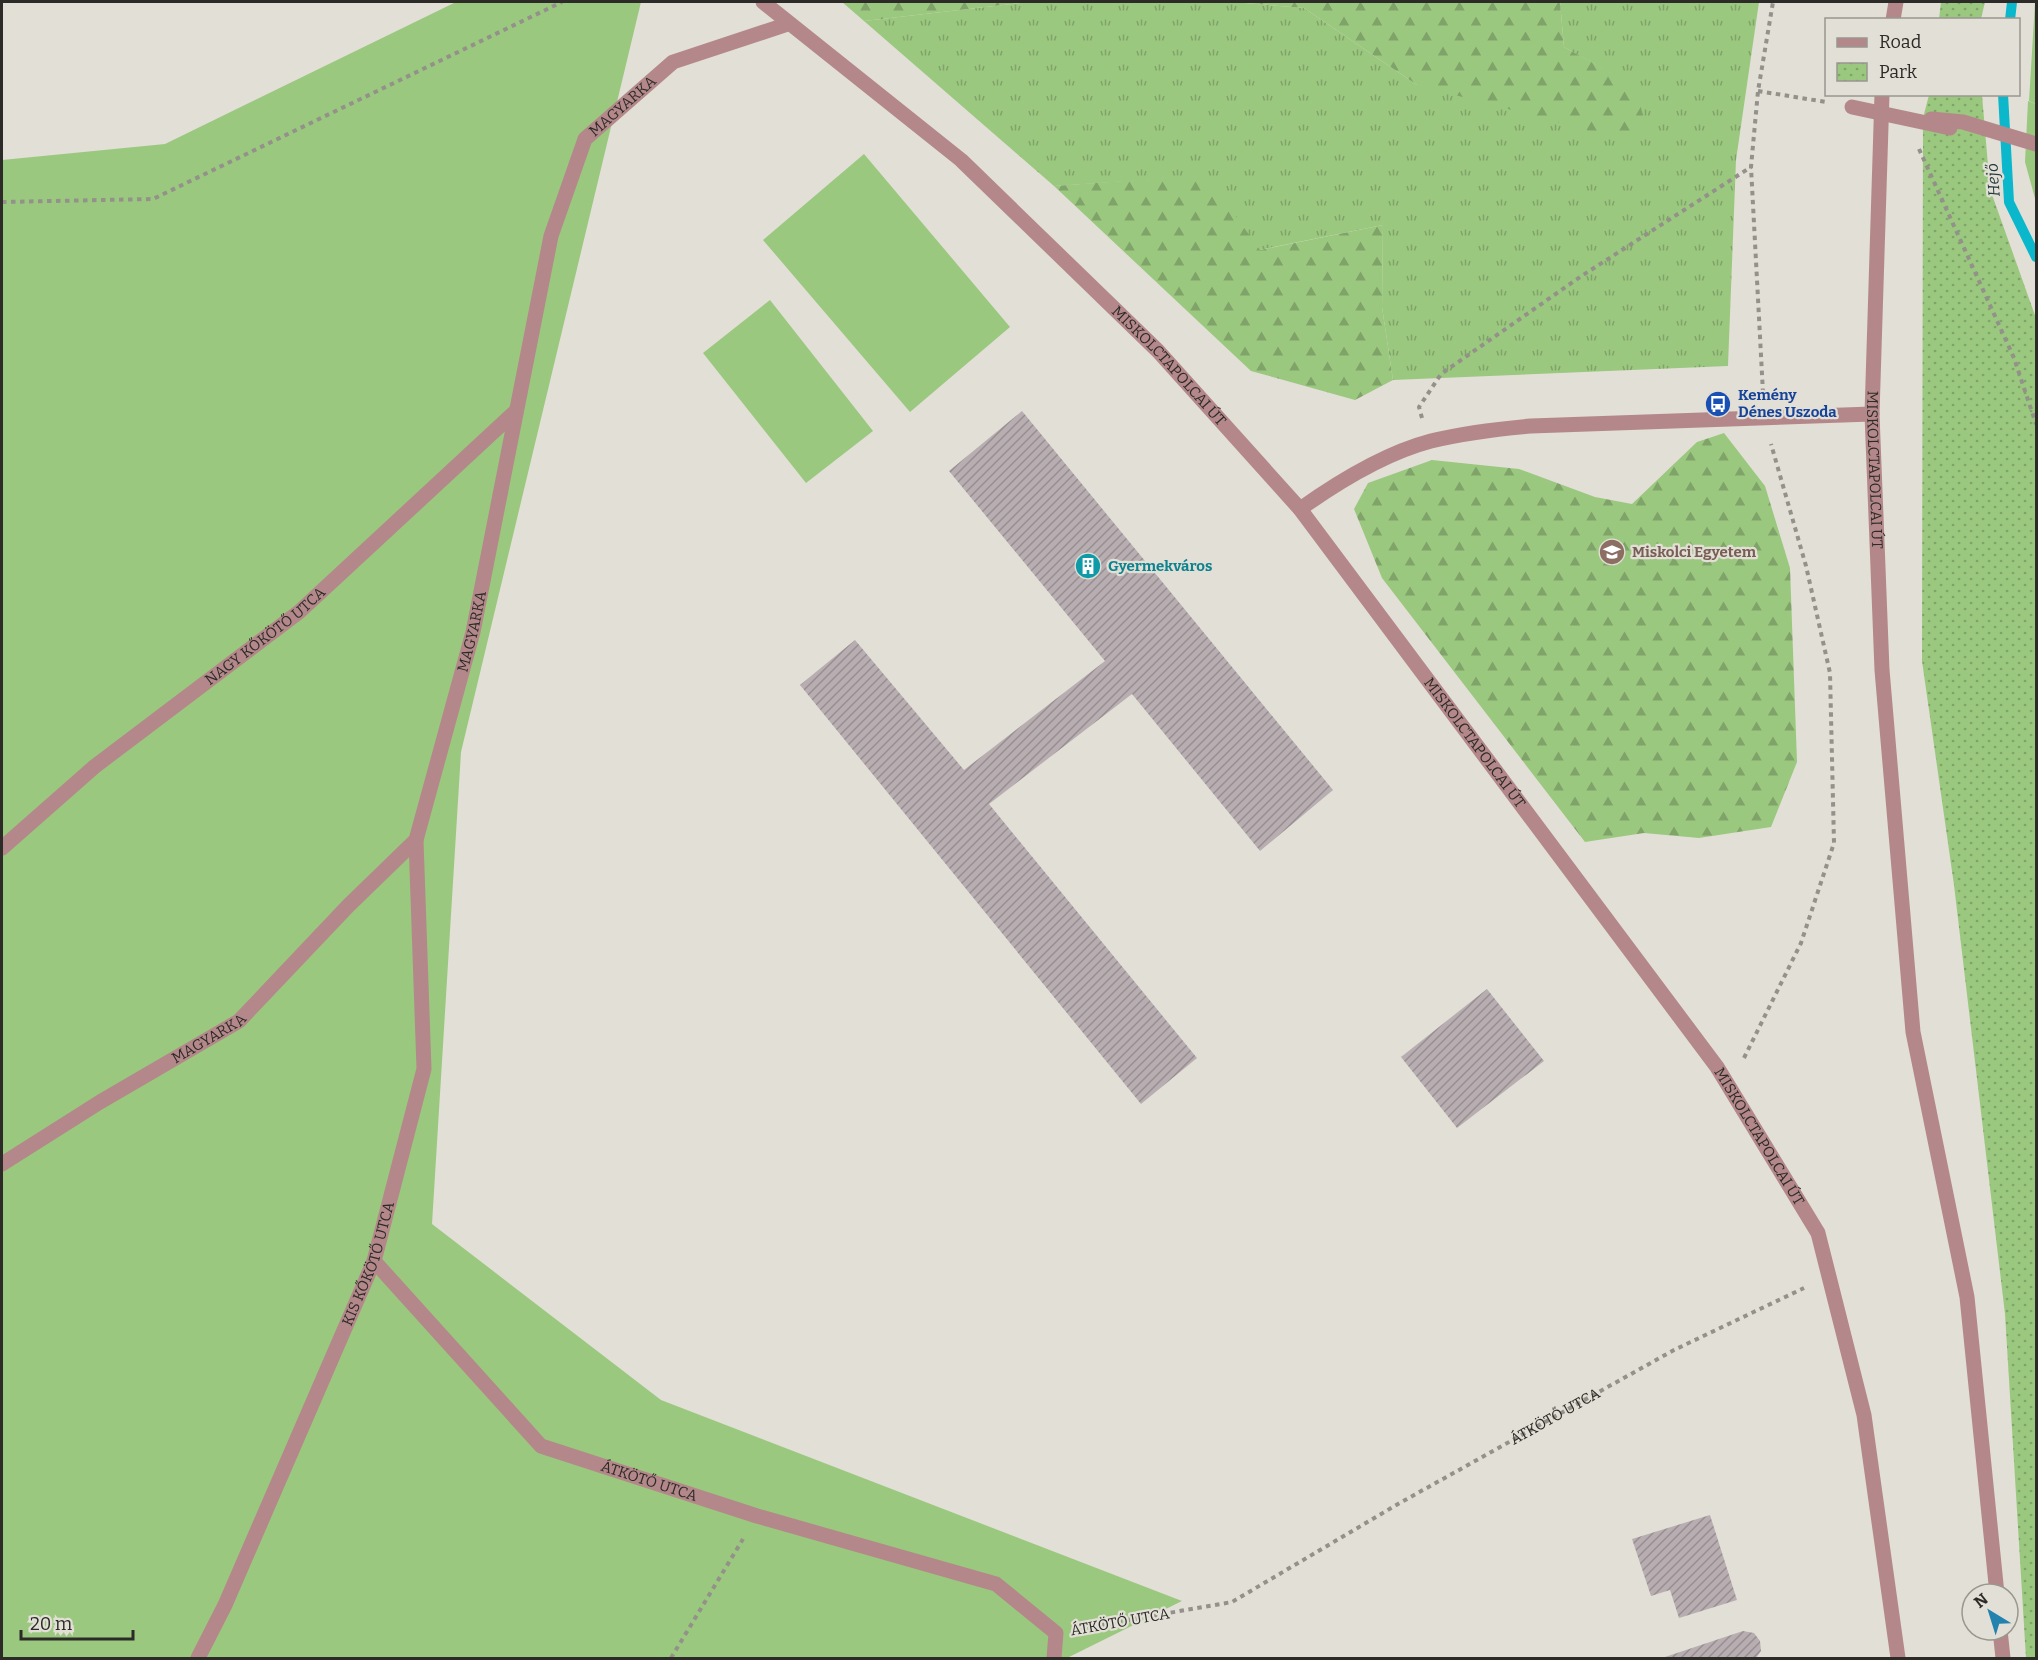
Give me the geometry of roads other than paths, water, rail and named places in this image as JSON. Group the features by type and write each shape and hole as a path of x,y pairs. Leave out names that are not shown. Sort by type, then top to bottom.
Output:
{"street":[{"name":"MISKOLCTAPOLCAI ÚT","path":"763,2 961,160 1158,351 1300,509 1728,1085 1818,1233 1864,1415 1898,1659"},
{"path":"1893,18 1896,2"},
{"name":"MAGYARKA","path":"2,1164 100,1102 239,1022 348,906 416,840 473,632 551,236 585,139 673,62 788,24"},
{"name":"MISKOLCTAPOLCAI ÚT","path":"1882,96 1872,414 1882,670 1913,1032 1967,1297 1996,1582"},
{"path":"1852,107 1957,125"},
{"path":"1880,112 1957,125 2037,145"},
{"name":"NAGY KŐKÖTŐ UTCA","path":"2,848 94,767 299,612 516,411"},
{"path":"1300,509 1322,494 1391,456 1429,442 1480,431 1531,426 1764,420 1872,414"},
{"name":"KIS KŐKÖTŐ UTCA","path":"198,1659 225,1605 374,1261 424,1069 416,840"},
{"name":"ÁTKÖTŐ UTCA","path":"374,1261 541,1446 757,1516 996,1584 1056,1633 1054,1659"},
{"path":"2001,1642 2003,1659"}],"waterway":[{"name":"Hejő","path":"2010,18 2012,2"},
{"name":"Hejő","path":"2003,96 2009,202 2036,257"}],"place":[{"name":"Kemény Dénes Uszoda","path":"1718,404"},
{"name":"Miskolci Egyetem","path":"1612,552"},
{"name":"Gyermekváros","path":"1088,566"}]}
